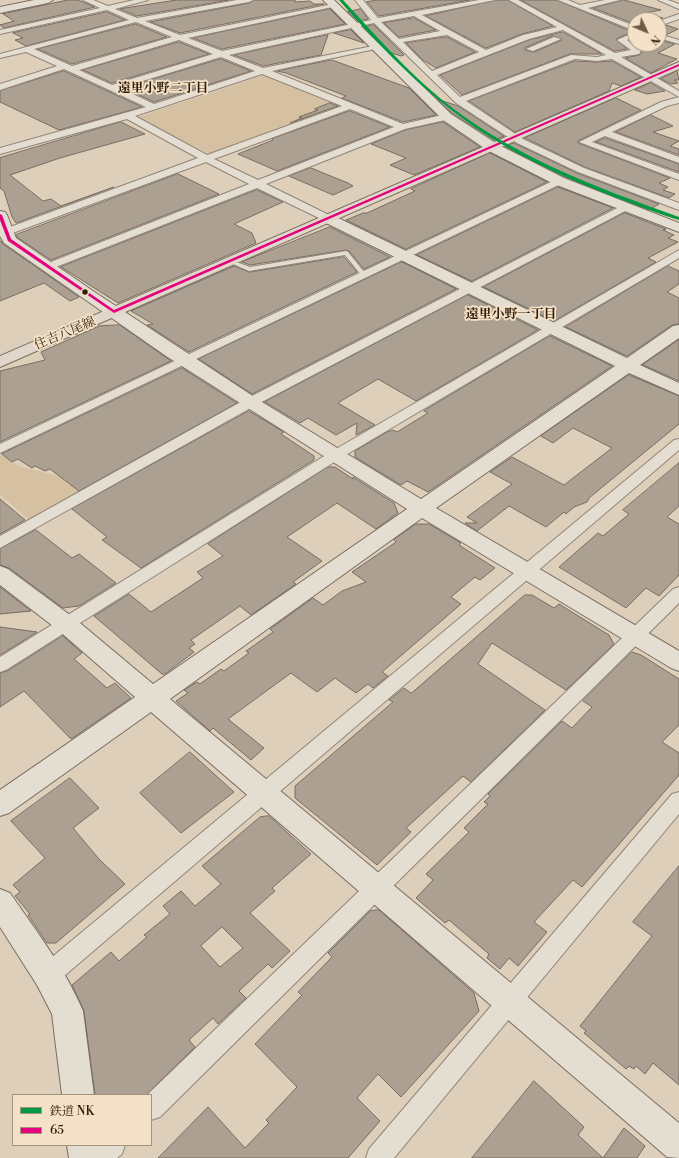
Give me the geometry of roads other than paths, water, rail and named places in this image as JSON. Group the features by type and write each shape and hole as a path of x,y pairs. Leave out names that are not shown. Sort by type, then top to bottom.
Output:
{"main road":[{"name":"住吉八尾線","path":"0,362 492,147 511,137 679,65"}],"street":[{"path":"0,10 48,0"},
{"path":"87,0 402,127"},
{"path":"0,32 144,0"},
{"path":"0,56 137,20 248,0"},
{"path":"361,0 376,21 459,101 511,137 581,170 679,207"},
{"path":"112,88 221,54 359,24 491,0"},
{"path":"513,0 562,28 576,34 679,95"},
{"path":"562,0 627,26"},
{"path":"579,7 616,0"},
{"path":"662,0 679,7"},
{"path":"0,87 180,37 331,3 359,24 375,47 446,117 492,147 559,181 679,228"},
{"path":"415,14 486,53"},
{"path":"667,21 679,16"},
{"path":"431,74 526,37 562,28"},
{"path":"398,42 448,32"},
{"path":"543,52 530,49 544,43 576,34"},
{"path":"627,37 621,40 627,44"},
{"path":"667,38 679,42"},
{"path":"0,151 128,116 262,71 375,47"},
{"path":"27,49 153,107"},
{"path":"557,54 597,59 634,52"},
{"path":"459,101 574,57"},
{"path":"666,87 679,84"},
{"path":"679,100 664,104 584,142 679,177"},
{"path":"6,232 350,106"},
{"path":"128,116 207,159 401,256 551,330 679,390"},
{"path":"47,267 402,127 446,117"},
{"path":"604,132 679,160"},
{"path":"0,449 559,181"},
{"path":"0,543 251,402 624,207"},
{"path":"0,215 9,240 184,360 334,456 679,662"},
{"path":"0,665 334,456 551,330 679,253"},
{"path":"0,805 422,508 679,330"},
{"path":"48,975 679,442"},
{"path":"0,574 66,624 376,890 679,1145"},
{"path":"152,1107 679,593"},
{"path":"378,1158 679,800"},
{"path":"0,902 48,975 67,1012 78,1094"},
{"path":"84,1146 86,1158"},
{"path":"100,1158 112,1146"},
{"path":"676,1158 679,1154"}],"lane":[{"path":"229,261 249,269 346,254 363,274"}],"rail line":[{"name":"NK","path":"341,0 410,73 440,100 481,130 535,161 563,174 621,198 679,219"}],"district":[{"name":"遠里小野二丁目","path":"163,89"},
{"name":"遠里小野一丁目","path":"511,315"}]}
